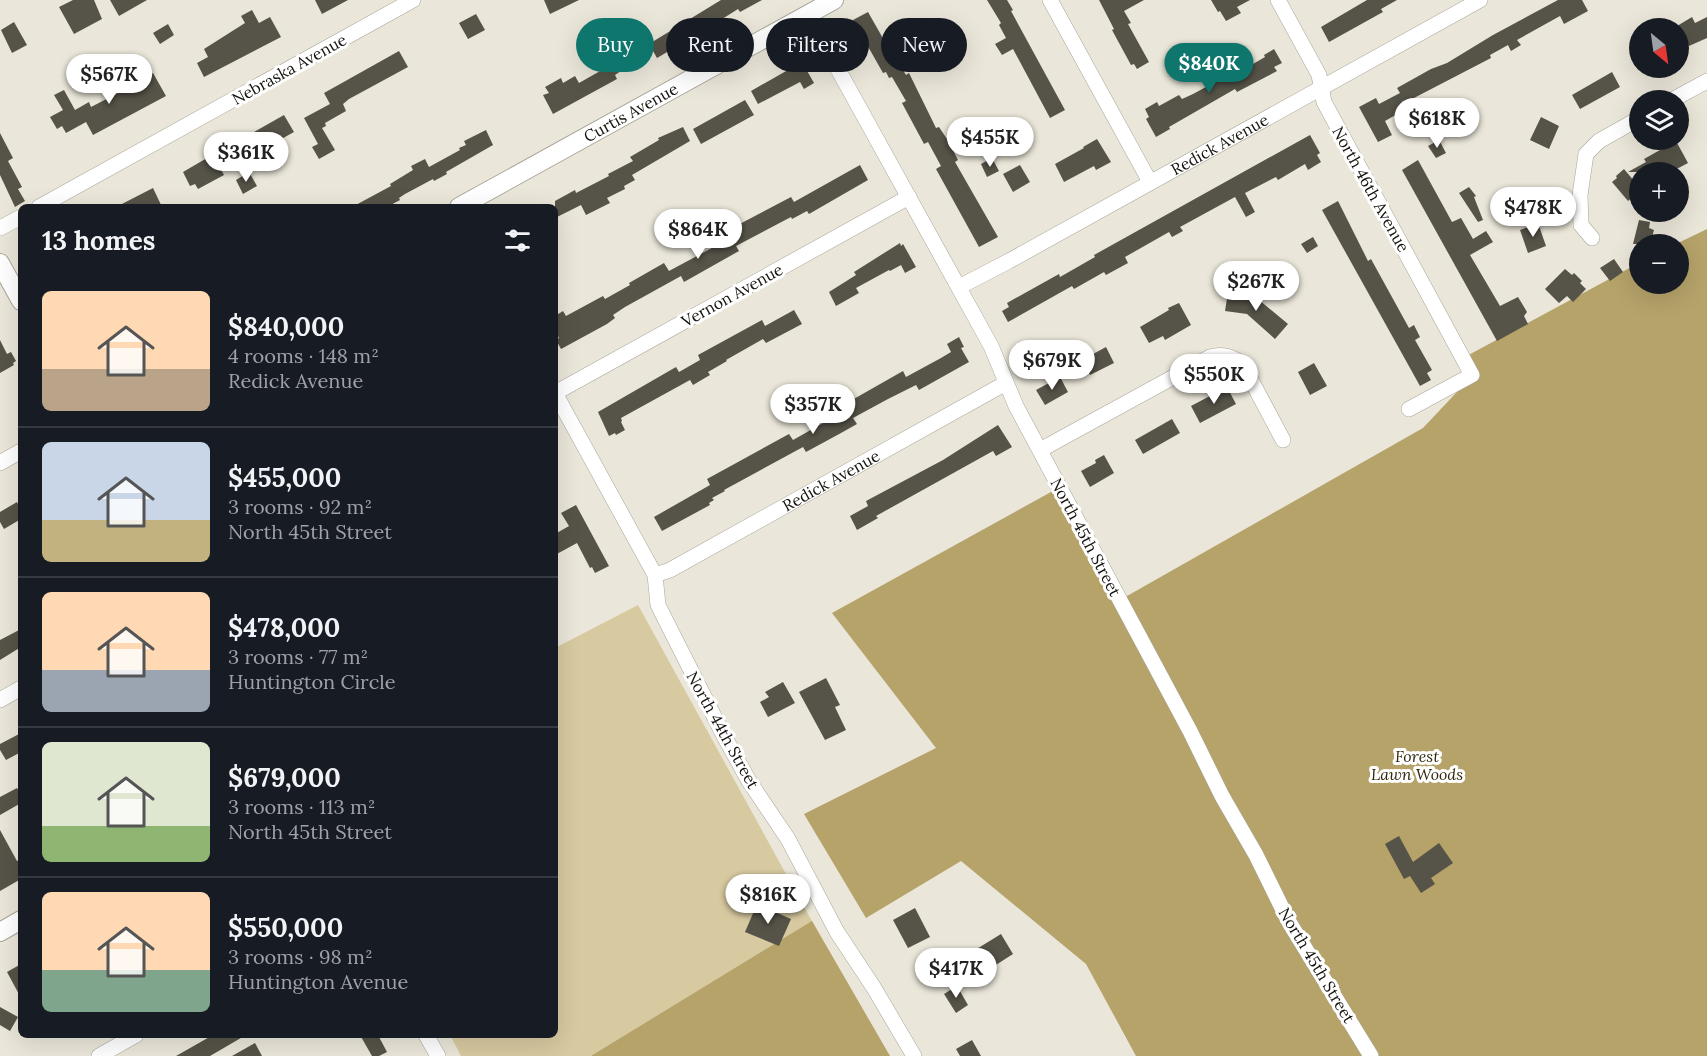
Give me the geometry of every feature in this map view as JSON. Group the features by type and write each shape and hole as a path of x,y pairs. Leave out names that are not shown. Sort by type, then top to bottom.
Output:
{"street":[{"name":"Nebraska Avenue","path":"44,204 413,0"},
{"name":"Curtis Avenue","path":"464,204 834,0"},
{"path":"1050,0 1150,182"},
{"name":"North 46th Avenue","path":"1278,0 1319,75 1324,102 1472,375 1409,409"},
{"name":"Redick Avenue","path":"958,287 1480,0"},
{"name":"North 45th Street","path":"808,15 991,346 1006,383 1040,450 1190,731 1222,796 1256,855 1289,922 1371,1056"},
{"path":"1689,91 1707,81"},
{"path":"1592,238 1581,225 1580,195 1586,154 1599,141 1629,124"},
{"name":"Vernon Avenue","path":"558,391 909,198"},
{"path":"0,228 18,219"},
{"path":"0,263 18,296"},
{"path":"1040,450 1218,354 1242,363 1283,440"},
{"name":"Redick Avenue","path":"655,575 670,570 1006,383"},
{"name":"North 44th Street","path":"558,398 655,575 658,605 724,736 788,839 837,932 874,988 914,1056"},
{"path":"0,463 18,453"},
{"path":"0,700 18,690"},
{"path":"0,932 18,922"},
{"path":"99,1056 131,1038"},
{"path":"428,1038 438,1056"}],"shaded area":[{"path":"638,605 819,934 597,1056 461,1056 452,1038 558,1038 558,646"}],"green space":[{"name":"Forest Lawn Woods","path":"1707,229 1707,1056 1136,1056 1086,964 961,861 866,918 804,814 936,748 832,613 1060,487 1120,600 1423,428 1472,376 1463,358 1629,268 1629,294 1689,294 1689,238"},
{"path":"812,921 890,1056 591,1056"}],"building":[{"path":"73,0 94,0 102,19 74,34 59,7"},
{"path":"110,0 147,0 119,16"},
{"path":"315,0 348,0 322,14"},
{"path":"544,0 579,0 550,14"},
{"path":"721,0 762,0 740,12 738,9 724,18 692,18"},
{"path":"987,0 1007,0 1065,110 1050,118 1013,49 1002,55 995,44 1006,38 999,25 1001,23"},
{"path":"1099,0 1144,0 1124,11 1131,23 1128,24 1149,62 1137,69 1134,64 1131,65"},
{"path":"1211,0 1250,0 1237,7 1241,13 1226,21"},
{"path":"1367,0 1397,0 1381,9 1383,12 1329,42 1321,27"},
{"path":"1558,0 1582,0 1588,11 1564,24 1560,16 1517,40 1521,45 1511,51 1508,45 1490,55 1491,58 1412,99 1415,104 1385,121 1392,135 1378,142 1359,107 1376,98 1379,104 1400,93 1397,88 1447,63"},
{"path":"252,10 259,23 270,17 281,37 204,77 197,63 208,57 204,49 245,23 241,16"},
{"path":"868,12 881,35 881,69 869,48 869,18 857,18"},
{"path":"476,14 485,30 468,39 459,23"},
{"path":"1692,17 1695,23 1707,17 1707,38 1689,46 1689,19"},
{"path":"14,22 27,45 12,53 1,30"},
{"path":"168,24 174,35 160,44 153,33"},
{"path":"666,34 666,53 657,58 654,53 654,41"},
{"path":"1274,49 1282,63 1274,67 1277,71 1237,92 1235,89 1156,137 1146,119 1149,117 1145,109 1157,102 1159,106 1179,95 1182,99 1193,94 1245,66 1246,68"},
{"path":"399,51 408,67 343,104 346,111 325,123 326,126 322,128 335,150 319,159 312,147 318,144 304,118 330,104 324,93"},
{"path":"124,68 131,84 153,73 166,96 93,135 86,122 66,133 62,126 57,129 50,117 63,110 54,95 64,90 75,110 89,102 91,107 122,91 114,72"},
{"path":"598,72 620,72 615,75 617,79 553,114 543,95 549,93 545,87 561,78 563,83 575,76 579,83"},
{"path":"784,72 808,72 814,83 804,89 800,82 758,104 751,91"},
{"path":"886,72 904,72 906,75 909,73 936,128 939,127 947,139 958,160 955,162 998,237 979,247 936,169 941,166 928,142 924,144 902,103 906,101 892,77 889,78"},
{"path":"1612,72 1620,87 1580,109 1572,95"},
{"path":"745,100 754,115 701,144 693,129"},
{"path":"284,115 294,132 249,157 240,140"},
{"path":"1541,117 1559,126 1549,149 1530,140"},
{"path":"683,127 690,141 632,175 635,180 624,186 625,189 607,198 610,203 586,215 581,205 558,216 558,204 555,204 555,201 609,176 608,174 633,161 630,157 659,140 658,138"},
{"path":"486,130 493,145 446,172 447,174 405,194 393,204 358,204 391,186 390,184 413,170 411,166 425,159 429,167 460,150 459,148 466,145 464,141"},
{"path":"0,133 13,158 8,161 22,187 18,189 25,201 15,207 0,175"},
{"path":"1310,135 1320,153 1317,155 1321,162 1308,170 1305,164 1278,180 1276,177 1245,193 1255,212 1246,217 1235,197 1180,227 1183,231 1172,237 1169,232 1125,257 1128,263 1106,275 1104,272 1074,289 1072,286 1008,322 1002,311 1009,307 1007,303 1059,274 1060,277 1095,257 1094,255"},
{"path":"1097,139 1111,162 1096,170 1094,166 1064,182 1055,164"},
{"path":"1439,140 1446,153 1436,158 1428,146"},
{"path":"1660,150 1681,150 1687,162 1646,162 1644,159"},
{"path":"207,158 210,164 216,160 224,175 198,189 195,184 190,186 183,172"},
{"path":"992,158 999,171 987,177 981,164"},
{"path":"1418,160 1452,222 1461,218 1473,239 1486,231 1493,242 1470,255 1500,306 1518,297 1527,312 1524,316 1528,324 1497,341 1402,170"},
{"path":"860,165 868,180 809,214 807,211 792,219 791,217 736,246 739,251 684,282 681,276 625,307 613,315 615,318 607,324 561,349 558,344 558,314 563,311 566,316 603,296 605,299 664,263 669,271 736,235 732,228 791,197 794,202"},
{"path":"1020,165 1030,182 1013,192 1003,174"},
{"path":"1624,169 1629,175 1628,201 1612,182 1617,178 1616,176"},
{"path":"249,172 257,186 243,194 236,180"},
{"path":"1469,187 1476,196 1474,197 1483,220 1478,222 1459,193"},
{"path":"153,188 161,204 122,204"},
{"path":"1338,201 1368,261 1371,259 1409,328 1414,325 1420,337 1415,340 1432,370 1427,373 1431,380 1420,386 1322,210"},
{"path":"1638,222 1650,222 1649,228 1654,230 1653,234 1636,234"},
{"path":"1538,223 1546,246 1528,253 1520,230"},
{"path":"1313,237 1318,246 1307,253 1301,244"},
{"path":"900,243 901,246 903,244 916,267 905,273 901,265 889,270 856,288 859,293 836,306 829,292 856,275 854,272"},
{"path":"1614,259 1623,272 1610,281 1600,268"},
{"path":"1565,269 1572,275 1574,273 1586,289 1573,302 1567,296 1559,303 1545,289"},
{"path":"1228,292 1253,295 1288,324 1275,339 1247,314 1225,311"},
{"path":"1179,303 1191,325 1165,340 1163,336 1149,343 1140,327"},
{"path":"794,310 802,324 766,343 763,339 726,360 708,372 710,375 693,385 690,380 621,418 625,430 609,436 598,412 676,367 679,372 700,360 698,355 762,320 765,326"},
{"path":"959,337 964,347 961,348 969,362 919,390 916,385 853,418 857,424 806,452 803,447 724,490 712,498 714,500 709,503 710,505 662,531 654,517 710,485 707,479 789,434 793,440 855,405 852,400 903,371 906,377 941,358 951,352 947,344"},
{"path":"0,340 7,354 11,352 16,361 14,365 0,373"},
{"path":"1106,347 1114,363 1090,375 1082,360"},
{"path":"1314,363 1327,386 1310,395 1298,372"},
{"path":"1060,377 1068,392 1045,405 1036,390"},
{"path":"1227,387 1236,404 1200,423 1191,406"},
{"path":"1172,419 1180,433 1143,454 1135,440"},
{"path":"998,425 1012,447 996,456 993,451 876,516 878,518 857,530 850,516 868,506 866,501 943,460"},
{"path":"1104,455 1114,473 1090,487 1081,471 1096,463 1095,460"},
{"path":"17,502 18,521 4,529 0,522 0,512"},
{"path":"576,505 609,566 595,573 577,543 558,553 558,532 569,526 561,513"},
{"path":"18,631 18,649 0,660 0,640"},
{"path":"826,678 840,705 835,707 846,730 825,740 799,692"},
{"path":"783,682 795,703 768,717 760,702 769,697 765,692"},
{"path":"18,735 18,754 6,760 0,750 0,744"},
{"path":"17,788 18,805 0,815 0,797"},
{"path":"0,830 18,860 18,881 0,891"},
{"path":"1399,836 1413,862 1439,843 1453,863 1431,878 1435,884 1421,893 1410,876 1404,879 1385,844"},
{"path":"757,904 791,919 779,946 745,932"},
{"path":"915,908 930,937 908,948 893,920"},
{"path":"1001,934 1013,954 988,970 975,950"},
{"path":"18,966 18,992 7,972"},
{"path":"957,986 968,1005 956,1013 944,994"},
{"path":"0,1007 18,1017 10,1031 0,1025"},
{"path":"208,1038 241,1038 210,1056 176,1056"},
{"path":"362,1038 380,1038 387,1052 379,1056 372,1056"},
{"path":"972,1040 981,1056 960,1056 956,1049"},
{"path":"255,1043 262,1056 232,1056"}]}
